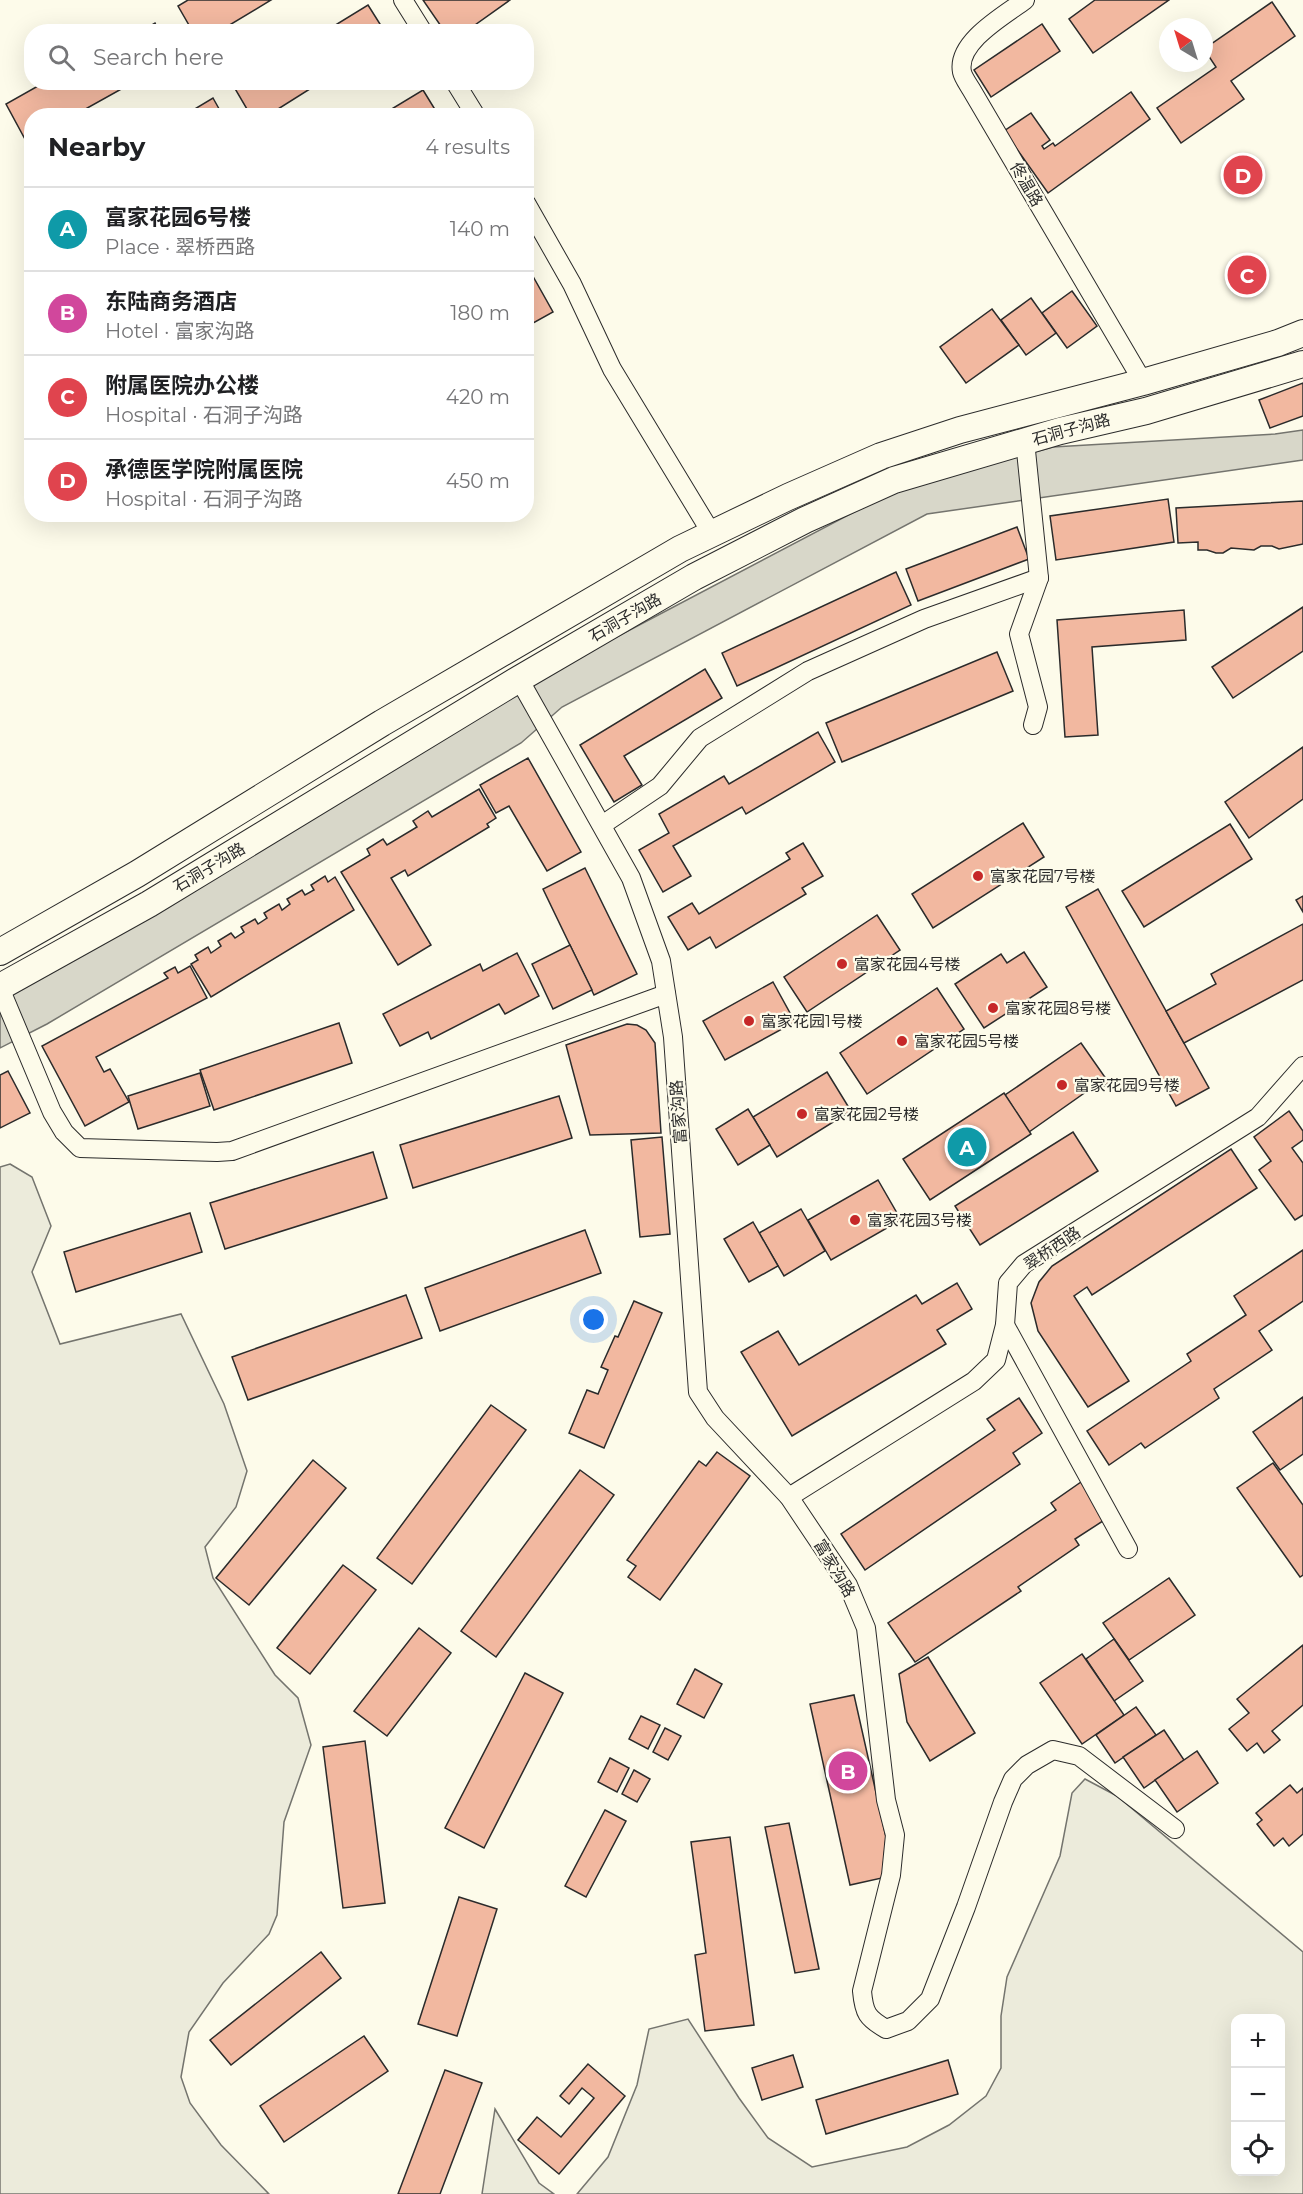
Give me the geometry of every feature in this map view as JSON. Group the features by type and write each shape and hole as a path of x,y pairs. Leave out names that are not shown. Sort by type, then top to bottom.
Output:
{"main road":[{"name":"石洞子沟路","path":"0,952 137,874 393,717 680,549 881,456 960,430 1143,382 1278,343 1303,333"},
{"name":"石洞子沟路","path":"1,989 149,904 694,577 805,520 894,480 1026,447 1303,364"}],"street":[{"path":"403,0 418,24"},
{"name":"佟温路","path":"1025,0 975,38 964,54 962,71 1143,382"},
{"path":"460,90 471,108"},
{"path":"534,217 572,284 612,369 712,534"},
{"path":"1026,447 1039,578 1019,633 1038,707 1033,725"},
{"path":"602,825 660,786 700,738 808,671 924,619 1039,578"},
{"name":"富家沟路","path":"521,682 631,878 661,961 673,1037 698,1392 715,1418 789,1497 848,1585 866,1628 886,1800 895,1835 891,1875 862,1991 864,2007 871,2021 886,2029 908,2021 930,1999 1003,1802 1013,1779 1027,1765 1053,1750 1079,1756 1175,1829"},
{"path":"1,989 52,1112 64,1132 80,1148 224,1152 253,1144 666,994"},
{"name":"翠桥西路","path":"789,1497 974,1382 996,1360 1005,1325 1008,1283 1024,1264 1258,1117 1303,1066"},
{"path":"1005,1325 1128,1549"}],"shaded area":[{"path":"1303,430 1303,460 927,514 562,707 521,743 47,1024 0,1048 0,998 548,673 896,490 1053,447 1275,434"},
{"path":"10,1164 32,1177 51,1226 32,1272 60,1344 181,1314 224,1404 247,1471 236,1507 205,1547 213,1578 275,1675 298,1698 311,1745 284,1822 277,1915 269,1934 223,1983 189,2032 181,2077 190,2103 221,2145 269,2194 0,2194 0,1167"},
{"path":"1085,1779 1117,1796 1303,1952 1303,2194 577,2194 608,2157 637,2085 649,2029 688,2019 768,2138 812,2167 907,2147 949,2125 986,2096 1001,2068 1001,2016 1007,1977 1060,1856 1072,1793"},
{"path":"495,2109 539,2183 554,2194 482,2194"}],"building":[{"path":"188,0 271,0 231,24 188,24 178,6"},
{"path":"423,0 510,0 476,24 440,24"},
{"path":"1095,0 1169,0 1093,53 1069,19"},
{"path":"1272,2 1295,36 1231,81 1244,99 1181,143 1157,108 1209,72 1213,72 1216,67 1213,62 1213,43"},
{"path":"368,5 380,24 337,24"},
{"path":"1042,24 1060,51 991,97 974,70"},
{"path":"31,90 120,90 87,108 24,108 24,137 6,104"},
{"path":"236,90 308,90 280,108 246,108"},
{"path":"423,90 434,108 393,108"},
{"path":"1131,92 1150,119 1048,193 1004,131 1031,113 1050,140 1042,146 1044,149 1053,143 1055,146"},
{"path":"213,98 219,108 196,108"},
{"path":"534,278 553,312 534,323"},
{"path":"1072,291 1097,326 1067,348 1042,313"},
{"path":"1031,298 1056,333 1026,355 1001,320"},
{"path":"992,309 1019,345 966,383 940,347"},
{"path":"1303,383 1303,416 1270,428 1259,400"},
{"path":"1168,499 1174,542 1056,560 1050,516"},
{"path":"1303,501 1303,544 1279,549 1272,546 1261,546 1254,550 1231,548 1223,553 1216,553 1198,550 1198,542 1178,543 1176,508"},
{"path":"1017,527 1029,559 918,601 906,569"},
{"path":"896,572 911,605 737,686 722,653"},
{"path":"1303,607 1303,651 1233,698 1212,667"},
{"path":"1184,610 1186,640 1092,647 1098,735 1065,737 1057,620"},
{"path":"997,652 1013,691 842,762 826,723"},
{"path":"705,669 722,698 624,756 642,785 614,802 580,745"},
{"path":"818,732 835,762 746,814 742,807 673,846 691,876 663,892 639,850 669,833 659,814 724,776 729,784"},
{"path":"1303,747 1303,799 1249,838 1225,802"},
{"path":"528,758 581,852 547,871 509,806 496,813 480,785"},
{"path":"479,789 496,818 487,824 489,827 408,876 405,870 391,878 431,945 398,965 341,872 370,855 367,849 383,839 387,845 417,827 413,821 428,811 432,817"},
{"name":"富家花园7号楼","path":"1023,823 1044,857 933,928 912,894"},
{"path":"1230,824 1252,859 1144,927 1122,891"},
{"path":"803,843 823,876 802,888 806,894 716,948 710,937 688,950 668,917 692,903 699,914 790,859 786,853"},
{"path":"585,868 637,974 594,995 543,889"},
{"path":"325,876 328,882 335,877 354,910 211,997 191,964 198,960 195,955 208,947 211,953 221,946 218,941 231,933 235,938 244,932 241,927 255,919 258,924 267,918 264,913 279,904 282,910 290,904 287,899 302,890 305,895 314,890 311,885"},
{"path":"1098,889 1209,1088 1176,1106 1066,907"},
{"path":"1303,896 1303,912 1296,900"},
{"name":"富家花园4号楼","path":"877,915 900,950 807,1012 784,977"},
{"path":"1303,924 1303,980 1184,1043 1166,1011 1216,984 1211,974"},
{"path":"570,945 592,990 553,1009 532,964"},
{"name":"富家花园8号楼","path":"1024,952 1047,987 984,1028 955,984 1001,954 1007,963"},
{"path":"517,953 539,996 505,1014 499,1004 431,1039 428,1032 400,1046 383,1014 480,964 483,971"},
{"path":"190,966 207,998 96,1057 104,1072 110,1069 129,1102 85,1126 42,1046 168,978 164,973 175,967 178,973"},
{"name":"富家花园1号楼","path":"773,982 795,1022 725,1060 703,1021"},
{"name":"富家花园5号楼","path":"937,988 964,1029 867,1094 840,1053"},
{"path":"339,1023 352,1063 214,1110 200,1070"},
{"path":"627,1024 637,1025 646,1030 655,1043 661,1133 590,1135 566,1045"},
{"name":"富家花园9号楼","path":"1081,1043 1109,1083 1096,1091 1093,1087 1029,1132 1005,1095"},
{"path":"8,1071 30,1113 0,1128 0,1075"},
{"name":"富家花园2号楼","path":"827,1072 851,1111 777,1157 753,1117"},
{"path":"200,1073 210,1106 138,1129 128,1096"},
{"path":"1004,1093 1031,1134 930,1200 903,1159"},
{"path":"559,1096 572,1138 413,1188 400,1145"},
{"path":"748,1109 770,1145 738,1165 716,1129"},
{"path":"1289,1111 1303,1131 1303,1140 1292,1148 1303,1163 1303,1215 1295,1220 1259,1170 1271,1161 1254,1137"},
{"path":"1073,1132 1098,1171 980,1245 955,1206"},
{"path":"662,1137 670,1234 640,1237 631,1140"},
{"path":"1231,1149 1257,1188 1092,1295 1087,1287 1074,1296 1129,1381 1088,1407 1038,1331 1031,1303 1039,1282 1052,1266"},
{"path":"373,1152 387,1198 225,1249 210,1203"},
{"name":"富家花园3号楼","path":"878,1180 901,1220 831,1260 808,1220"},
{"path":"801,1209 825,1251 784,1276 759,1233"},
{"path":"190,1213 202,1252 76,1292 64,1252"},
{"path":"753,1222 778,1266 749,1282 724,1239"},
{"path":"585,1230 601,1273 440,1331 425,1288"},
{"path":"1303,1250 1303,1301 1259,1331 1272,1350 1214,1389 1219,1398 1145,1448 1141,1443 1109,1465 1087,1431 1191,1361 1187,1354 1246,1315 1234,1296"},
{"path":"957,1283 972,1309 937,1330 946,1344 792,1436 741,1352 778,1331 799,1365 916,1295 922,1304"},
{"path":"406,1295 422,1338 248,1400 232,1357"},
{"path":"634,1301 662,1313 604,1448 569,1433 587,1390 598,1394 608,1370 601,1367"},
{"path":"1303,1397 1303,1454 1280,1470 1253,1432"},
{"path":"1019,1398 1042,1433 1013,1453 1020,1464 865,1570 841,1534 995,1430 987,1419"},
{"path":"491,1405 526,1430 412,1584 377,1558"},
{"path":"717,1452 750,1476 660,1600 628,1577 636,1566 627,1560 699,1461 706,1466"},
{"path":"313,1460 346,1488 249,1605 216,1578"},
{"path":"1273,1463 1303,1505 1303,1575 1300,1577 1237,1488"},
{"path":"580,1470 614,1495 496,1657 461,1631"},
{"path":"1081,1482 1106,1519 1075,1539 1079,1545 1018,1587 1021,1591 915,1662 888,1623 1056,1510 1051,1503"},
{"path":"343,1565 376,1590 310,1674 277,1648"},
{"path":"1169,1578 1195,1615 1129,1660 1103,1623"},
{"path":"419,1628 451,1653 387,1736 354,1711"},
{"path":"1114,1639 1143,1681 1114,1701 1086,1659"},
{"path":"1303,1645 1303,1705 1272,1731 1280,1740 1264,1753 1257,1743 1247,1751 1229,1729 1249,1713 1237,1699"},
{"path":"1082,1654 1124,1715 1082,1744 1040,1683"},
{"path":"928,1657 975,1733 930,1761 907,1722 899,1674"},
{"path":"695,1669 722,1684 704,1718 677,1704"},
{"path":"525,1673 563,1693 484,1848 445,1828"},
{"path":"854,1695 886,1837 882,1878 850,1885 810,1704"},
{"path":"1136,1707 1156,1735 1115,1763 1096,1735"},
{"path":"641,1716 660,1725 648,1749 629,1739"},
{"path":"665,1728 681,1736 668,1760 653,1752"},
{"path":"1164,1730 1184,1760 1144,1788 1123,1757"},
{"path":"365,1741 385,1903 343,1908 323,1747"},
{"path":"1197,1751 1218,1783 1177,1812 1155,1780"},
{"path":"610,1758 629,1768 617,1792 598,1782"},
{"path":"634,1770 650,1779 637,1802 622,1794"},
{"path":"1290,1785 1297,1793 1303,1788 1303,1834 1289,1846 1283,1838 1274,1846 1257,1824 1262,1820 1256,1813"},
{"path":"605,1810 626,1821 586,1897 565,1886"},
{"path":"789,1823 819,1969 795,1973 765,1827"},
{"path":"730,1837 754,2025 705,2031 695,1955 706,1953 691,1842"},
{"path":"459,1897 497,1909 457,2036 418,2024"},
{"path":"321,1952 341,1978 231,2065 210,2040"},
{"path":"364,2036 388,2071 284,2142 260,2106"},
{"path":"793,2055 803,2087 762,2100 752,2068"},
{"path":"948,2060 958,2094 826,2134 816,2100"},
{"path":"588,2064 625,2096 559,2174 518,2140 537,2117 561,2137 594,2098 582,2088 569,2104 560,2096"},
{"path":"445,2070 482,2083 440,2194 398,2194"}],"place":[{"name":"承德医学院附属医院","path":"1243,175"},
{"name":"附属医院办公楼","path":"1247,275"},
{"name":"富家花园7号楼","path":"978,876"},
{"name":"富家花园4号楼","path":"842,964"},
{"name":"富家花园8号楼","path":"993,1008"},
{"name":"富家花园1号楼","path":"749,1021"},
{"name":"富家花园5号楼","path":"902,1041"},
{"name":"富家花园9号楼","path":"1062,1085"},
{"name":"富家花园2号楼","path":"802,1114"},
{"name":"富家花园6号楼","path":"967,1147"},
{"name":"富家花园3号楼","path":"855,1220"},
{"name":"东陆商务酒店","path":"848,1771"}]}
